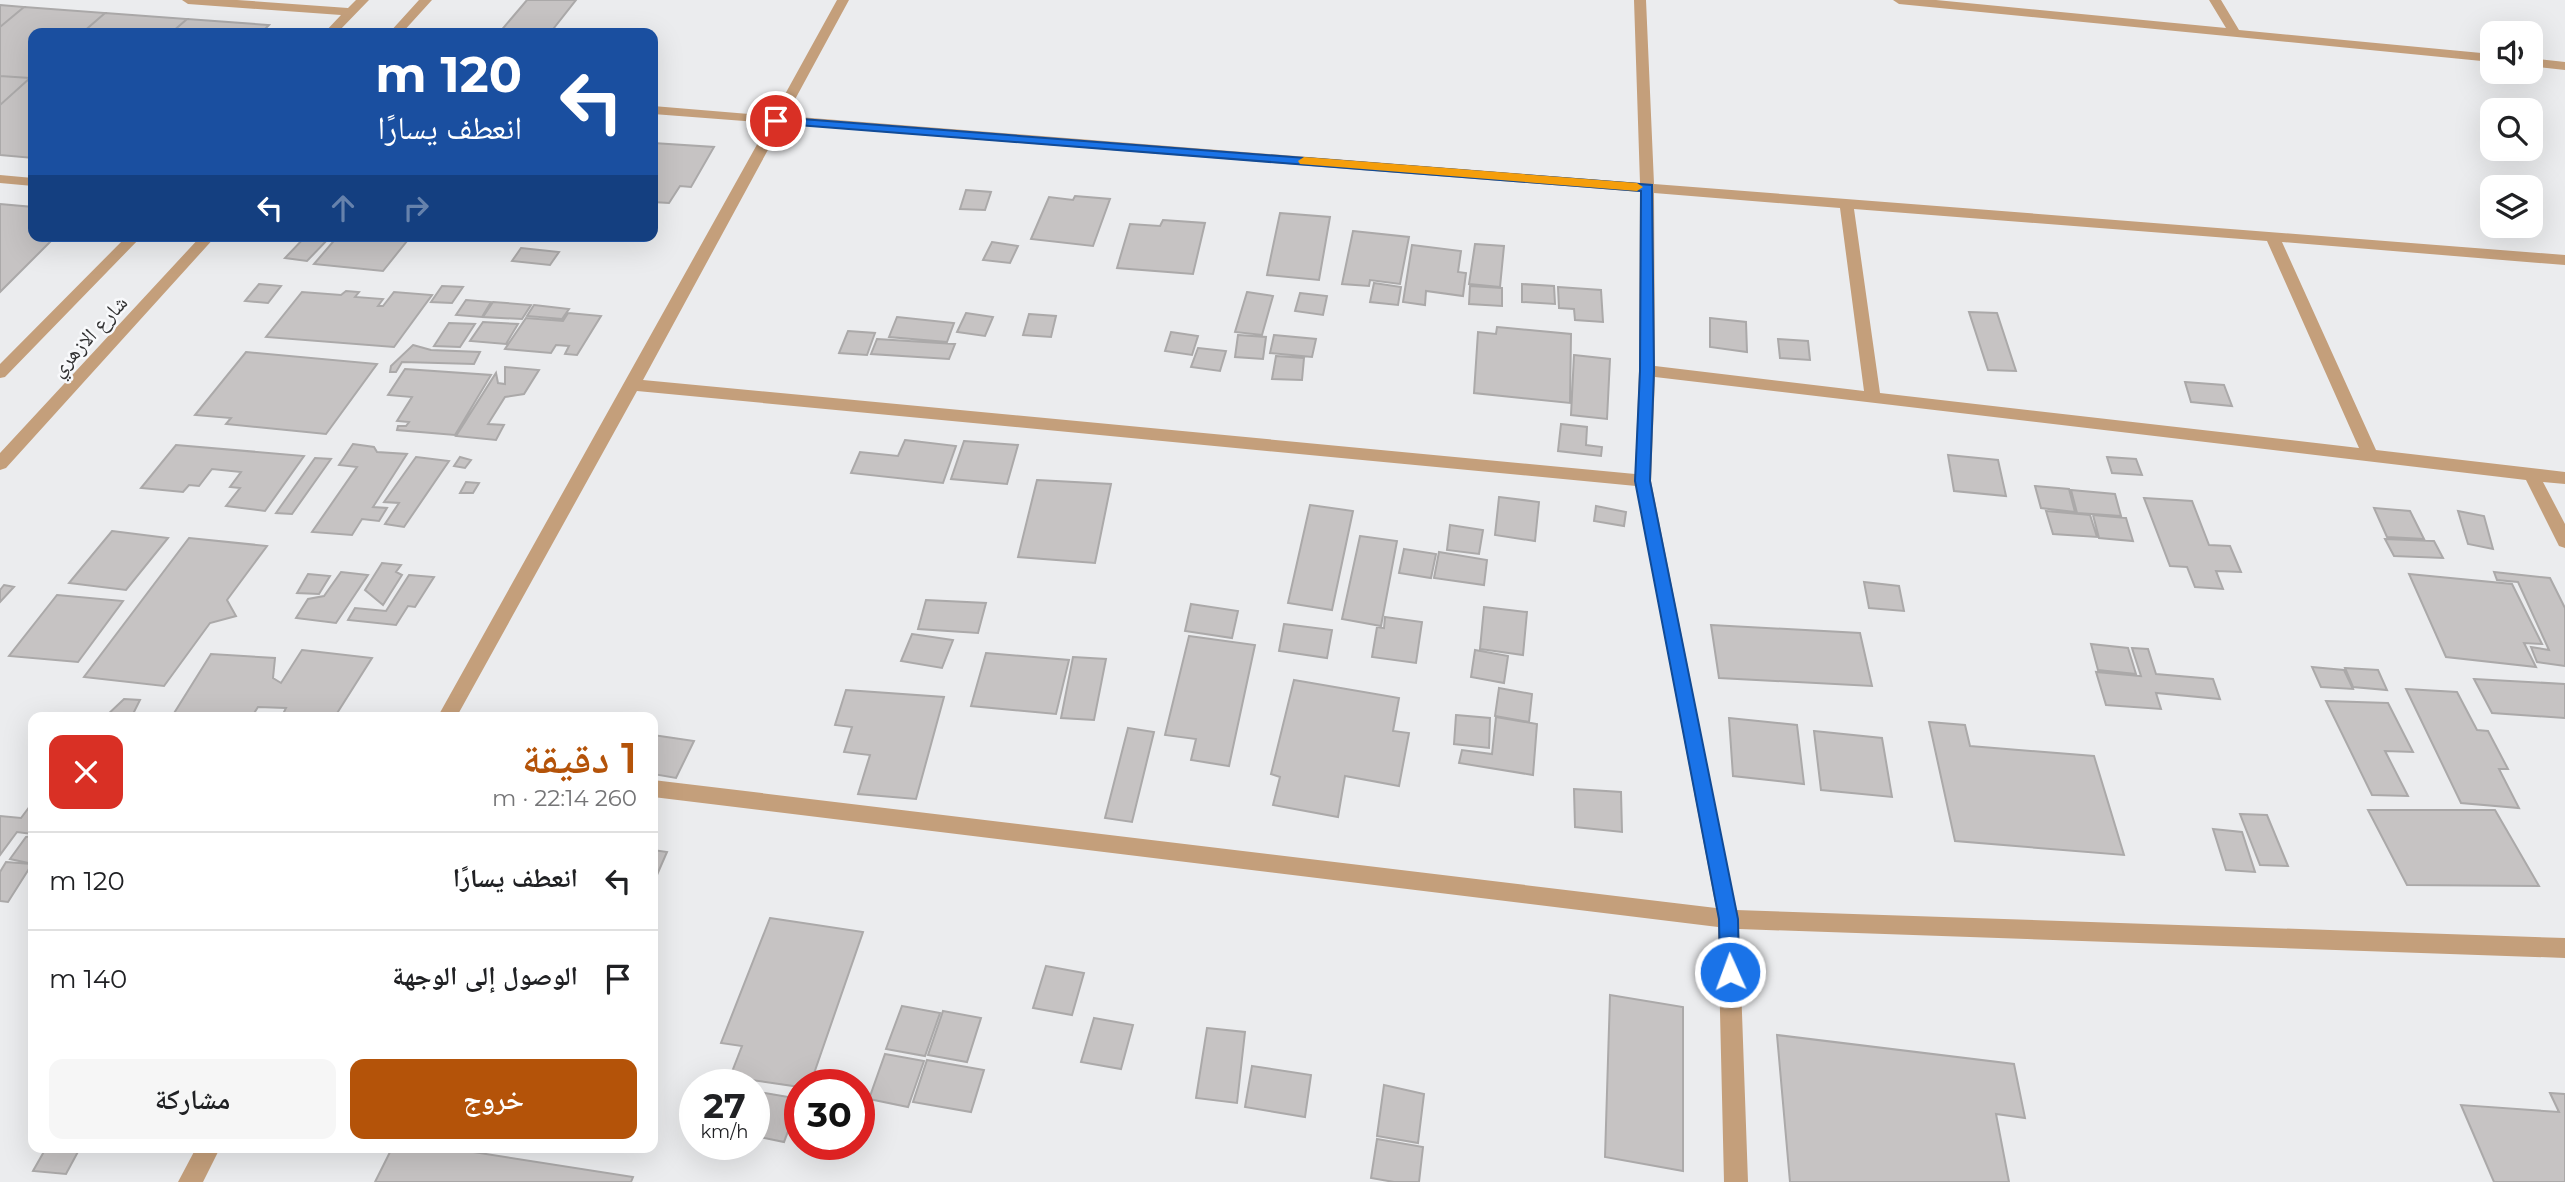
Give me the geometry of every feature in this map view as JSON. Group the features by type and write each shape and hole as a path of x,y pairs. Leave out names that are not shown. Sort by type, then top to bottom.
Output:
{"street":[{"path":"188,0 351,12"},
{"path":"335,28 363,0"},
{"path":"400,28 426,0"},
{"path":"449,712 633,385 843,0"},
{"path":"1640,0 1647,187 1647,371 1643,481 1728,919 1736,1182"},
{"path":"1899,0 2480,57"},
{"path":"2215,0 2234,31"},
{"path":"2543,63 2565,66"},
{"path":"658,110 2565,260"},
{"path":"0,179 28,182"},
{"path":"1846,203 1873,396"},
{"path":"2272,237 2371,456"},
{"name":"شارع الازهري","path":"0,373 129,242"},
{"name":"شارع الازهري","path":"0,464 204,242"},
{"path":"1647,371 2565,478"},
{"path":"633,385 1643,481"},
{"path":"2531,474 2565,541"},
{"path":"658,790 1728,919 2565,948"},
{"path":"190,1182 206,1153"}],"building":[{"path":"527,0 576,0 554,28 503,28"},
{"path":"0,5 24,7 0,27"},
{"path":"24,7 105,13 88,28 28,28 28,78 0,76 0,27"},
{"path":"105,13 187,19 177,28 88,28"},
{"path":"187,19 269,25 266,28 177,28"},
{"path":"0,76 28,78 28,80 0,105"},
{"path":"28,80 28,158 0,155 0,105"},
{"path":"658,143 714,147 691,187 680,186 669,203 658,202"},
{"path":"966,190 991,192 985,210 960,209"},
{"path":"1075,196 1110,199 1093,246 1031,239 1049,197 1073,200"},
{"path":"0,204 28,207 28,242 50,242 0,292"},
{"path":"1280,213 1330,217 1319,280 1267,275"},
{"path":"1163,220 1205,223 1193,274 1117,268 1130,224 1160,226"},
{"path":"1353,231 1409,237 1400,284 1370,280 1369,286 1342,284"},
{"path":"300,242 325,242 307,261 285,258"},
{"path":"333,242 406,242 383,271 314,264"},
{"path":"992,242 1018,246 1010,263 983,260"},
{"path":"1475,244 1504,246 1500,287 1469,284"},
{"path":"1412,245 1461,251 1458,272 1466,273 1463,296 1426,291 1425,305 1403,302"},
{"path":"521,248 559,252 550,265 512,261"},
{"path":"1374,283 1401,287 1398,305 1370,302"},
{"path":"259,284 281,286 268,303 245,301"},
{"path":"1522,284 1554,286 1555,304 1522,302"},
{"path":"442,286 463,287 452,303 431,302"},
{"path":"1470,286 1502,288 1502,306 1469,304"},
{"path":"1558,287 1601,290 1603,322 1575,320 1574,309 1559,308"},
{"path":"346,291 359,292 355,297 383,299 378,306 383,306 394,292 432,295 394,347 266,337 302,292 341,295"},
{"path":"1247,292 1273,296 1262,335 1235,332"},
{"path":"1300,293 1327,296 1323,315 1295,311"},
{"path":"466,300 491,302 482,317 456,315"},
{"path":"493,302 531,305 522,319 483,317"},
{"path":"534,305 569,309 562,319 527,316"},
{"path":"1969,312 1997,313 2016,371 1988,370"},
{"path":"568,313 601,316 577,355 565,354 569,346 556,345 551,353 505,349 526,318 563,321"},
{"path":"966,313 993,317 985,336 957,332"},
{"path":"1029,314 1056,316 1051,337 1023,335"},
{"path":"897,317 954,323 947,342 889,337"},
{"path":"1710,318 1746,322 1747,352 1710,347"},
{"path":"483,322 518,324 506,344 470,341"},
{"path":"449,323 475,324 460,347 434,346"},
{"path":"1497,327 1571,334 1570,403 1474,393 1478,332 1496,334"},
{"path":"848,331 875,333 867,355 839,353"},
{"path":"1171,332 1198,336 1192,355 1165,351"},
{"path":"1238,335 1266,337 1263,359 1235,357"},
{"path":"1274,335 1316,339 1312,357 1270,353"},
{"path":"877,339 955,344 949,359 871,354"},
{"path":"1778,339 1808,341 1810,360 1780,358"},
{"path":"413,345 431,350 480,352 474,364 402,362 396,372 390,372 391,366"},
{"path":"1198,348 1226,351 1220,371 1191,367"},
{"path":"246,352 377,364 326,434 226,424 231,418 195,415"},
{"path":"1574,355 1610,359 1607,419 1571,415"},
{"path":"1276,356 1304,358 1302,380 1272,379"},
{"path":"505,367 539,370 524,394 505,397 488,424 504,425 496,440 456,436 496,373 498,383 505,384"},
{"path":"405,369 491,375 455,435 397,430 398,426 406,426 409,422 397,421 412,397 388,395"},
{"path":"2185,382 2224,385 2232,406 2191,402"},
{"path":"1561,424 1587,427 1586,445 1602,447 1601,456 1558,451"},
{"path":"905,440 956,446 943,483 851,473 860,452 898,456"},
{"path":"964,441 1018,445 1007,484 951,479"},
{"path":"353,444 374,447 377,452 407,454 373,507 387,508 379,521 362,519 352,535 312,532 357,467 339,465"},
{"path":"176,445 304,456 265,511 226,506 240,488 230,487 241,472 212,469 199,486 189,485 183,492 141,488"},
{"path":"1948,455 1998,460 2006,496 1954,491"},
{"path":"416,457 449,461 404,527 385,524 399,503 384,502"},
{"path":"460,457 471,460 465,468 454,466"},
{"path":"2107,457 2136,459 2142,475 2112,473"},
{"path":"315,458 331,459 292,514 276,513"},
{"path":"1037,480 1111,484 1095,563 1018,557"},
{"path":"466,482 479,483 473,493 460,493"},
{"path":"2035,486 2069,489 2075,512 2041,508"},
{"path":"2071,490 2115,494 2121,516 2077,513"},
{"path":"1499,497 1539,502 1535,541 1495,535"},
{"path":"2144,498 2192,501 2209,545 2230,546 2241,572 2216,571 2223,589 2195,587 2187,567 2170,566"},
{"path":"1310,505 1353,511 1332,610 1288,603"},
{"path":"1596,506 1626,512 1624,526 1594,521"},
{"path":"2374,508 2410,511 2424,539 2387,537"},
{"path":"2046,511 2090,515 2097,537 2053,534"},
{"path":"2458,511 2484,516 2493,549 2468,544"},
{"path":"2093,515 2126,518 2133,541 2099,538"},
{"path":"1450,525 1483,530 1479,554 1447,550"},
{"path":"112,531 168,538 126,590 69,583"},
{"path":"1360,536 1397,541 1381,626 1342,619"},
{"path":"189,538 267,546 227,600 236,616 210,623 164,686 84,677"},
{"path":"2385,539 2434,541 2443,558 2394,556"},
{"path":"1404,549 1436,554 1431,578 1399,573"},
{"path":"1439,552 1487,560 1484,585 1434,578"},
{"path":"382,563 401,565 396,572 402,575 383,605 365,590"},
{"path":"341,572 368,575 336,623 296,618 308,599 324,596"},
{"path":"2494,572 2550,578 2565,608 2565,666 2537,662 2531,647 2549,650 2518,582 2497,580"},
{"path":"308,574 330,576 319,594 297,593"},
{"path":"2409,574 2512,584 2542,644 2524,643 2536,667 2446,657"},
{"path":"409,575 434,577 415,607 408,606 396,625 348,620 355,608 386,611"},
{"path":"1864,582 1899,586 1904,611 1869,608"},
{"path":"4,585 14,587 0,602 0,590"},
{"path":"57,595 123,601 78,662 9,656"},
{"path":"926,600 986,603 978,633 918,629"},
{"path":"1191,604 1238,611 1232,638 1185,631"},
{"path":"1484,607 1527,612 1523,655 1480,649"},
{"path":"1385,617 1422,622 1416,663 1372,657 1377,627 1384,628"},
{"path":"1284,624 1332,630 1327,658 1279,651"},
{"path":"1711,625 1860,633 1872,686 1719,678"},
{"path":"912,634 953,640 942,668 901,661"},
{"path":"1189,636 1255,645 1229,766 1191,760 1196,739 1165,735"},
{"path":"2091,644 2128,648 2136,674 2098,670"},
{"path":"2132,648 2148,649 2156,674 2213,679 2220,699 2156,693 2161,709 2106,705 2096,672 2141,676"},
{"path":"302,650 372,658 338,712 284,712 286,708 258,707 255,712 175,712 211,654 275,658 273,678 281,683"},
{"path":"1475,650 1508,656 1504,683 1471,677"},
{"path":"986,653 1069,660 1056,714 971,706"},
{"path":"1073,657 1106,659 1094,720 1061,718"},
{"path":"2312,667 2344,670 2353,689 2321,687"},
{"path":"2345,668 2378,670 2387,690 2353,687"},
{"path":"2474,679 2565,684 2565,718 2492,713"},
{"path":"1294,680 1399,698 1393,731 1409,733 1399,786 1345,776 1338,817 1273,805 1280,777 1271,774"},
{"path":"1499,688 1532,694 1529,722 1495,716"},
{"path":"2406,689 2457,692 2477,730 2488,731 2508,769 2499,769 2519,808 2461,803"},
{"path":"846,690 944,697 916,799 858,794 870,755 844,752 852,727 835,725"},
{"path":"124,699 140,700 134,712 110,712"},
{"path":"2326,701 2388,703 2413,752 2385,751 2408,796 2372,795"},
{"path":"1456,715 1490,718 1489,748 1454,744"},
{"path":"1496,717 1537,724 1533,775 1459,763 1462,750 1492,754"},
{"path":"1729,718 1797,725 1804,784 1733,776"},
{"path":"1929,722 1965,725 1970,746 2094,756 2124,855 1955,841"},
{"path":"1128,728 1154,732 1132,822 1105,818"},
{"path":"1814,731 1882,738 1892,797 1821,790"},
{"path":"658,736 694,741 676,778 658,775"},
{"path":"1574,789 1621,792 1622,832 1575,827"},
{"path":"28,809 28,833 17,832 0,855 0,816 21,818"},
{"path":"2368,810 2495,810 2539,886 2407,885"},
{"path":"2240,814 2267,815 2288,866 2260,865"},
{"path":"2213,829 2242,832 2255,872 2226,870"},
{"path":"26,837 28,863 10,859"},
{"path":"658,851 667,852 658,873"},
{"path":"6,862 28,864 28,870 8,902 0,901 0,872"},
{"path":"770,918 863,932 816,1069 784,1069 784,1085 770,1083 770,1069 733,1069 742,1046 721,1043"},
{"path":"1046,966 1084,973 1072,1015 1033,1008"},
{"path":"1610,995 1683,1007 1683,1171 1605,1157"},
{"path":"902,1006 940,1013 925,1056 886,1049"},
{"path":"943,1011 981,1018 967,1062 928,1055"},
{"path":"1094,1018 1133,1025 1121,1069 1081,1062"},
{"path":"1207,1028 1245,1032 1237,1103 1196,1098"},
{"path":"1777,1035 2014,1064 2025,1118 1996,1114 2009,1182 1790,1182"},
{"path":"885,1054 924,1061 908,1107 875,1100 875,1082"},
{"path":"927,1060 984,1070 971,1112 913,1102"},
{"path":"1252,1066 1311,1075 1305,1117 1245,1107"},
{"path":"1384,1085 1424,1094 1418,1143 1377,1136"},
{"path":"2550,1093 2565,1094 2565,1182 2494,1182 2461,1105 2559,1112"},
{"path":"770,1094 784,1096 784,1142 770,1139"},
{"path":"1377,1139 1423,1147 1419,1182 1371,1178"},
{"path":"43,1153 77,1153 66,1174 33,1171"},
{"path":"390,1153 480,1153 633,1177 631,1182 375,1182"}],"slow traffic":[{"path":"1304,161 1637,187"}],"route":[{"path":"776,121 1647,187 1647,371 1643,481 1728,919 1730,972"}]}
